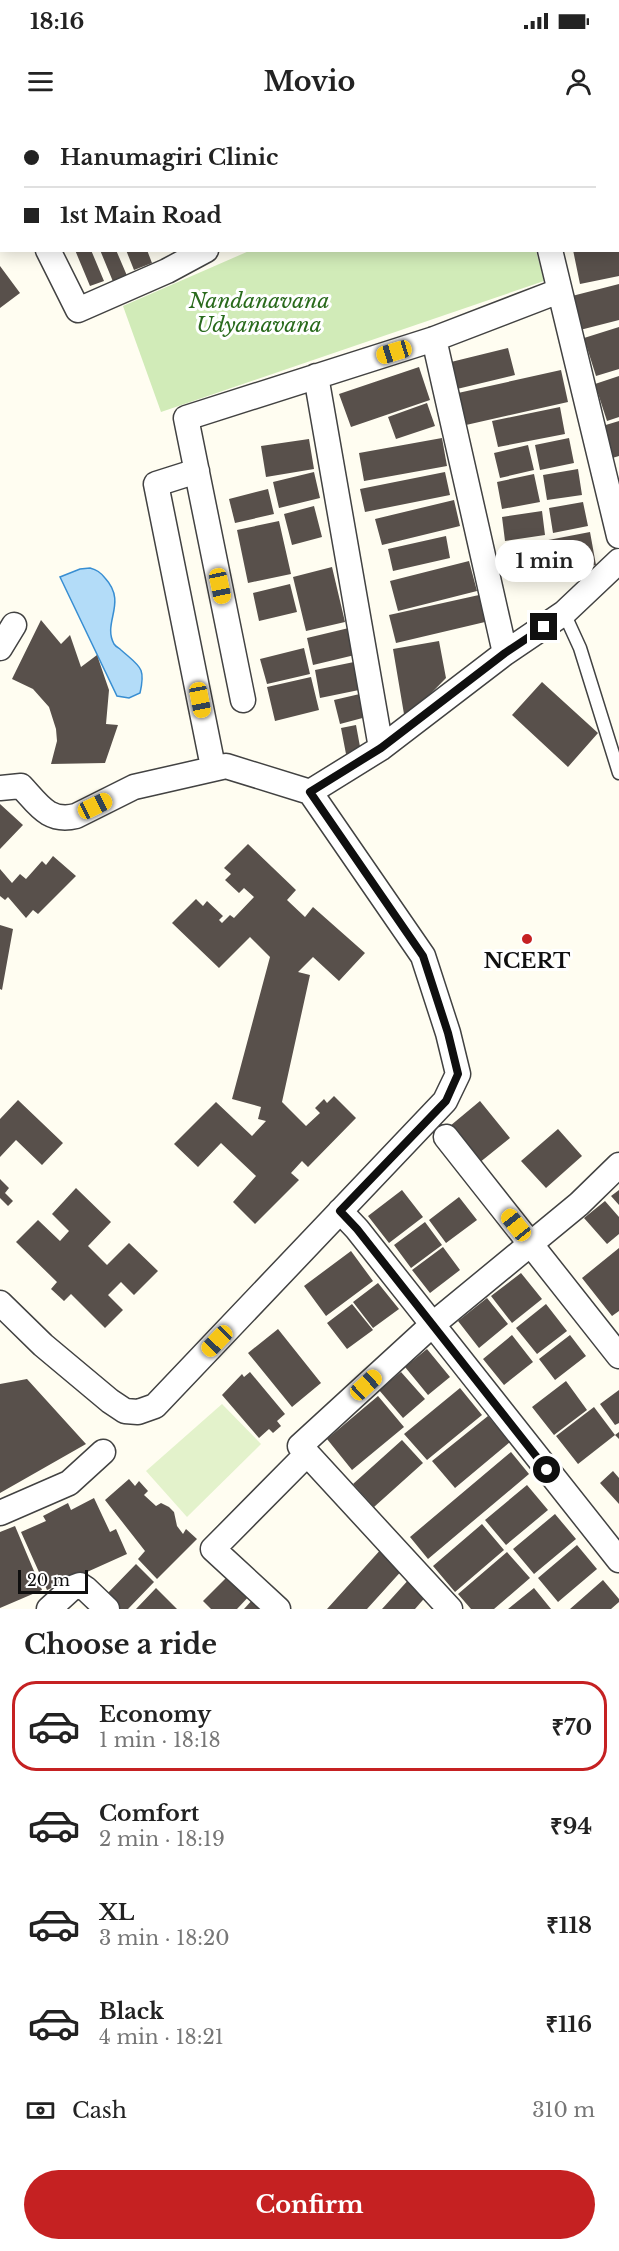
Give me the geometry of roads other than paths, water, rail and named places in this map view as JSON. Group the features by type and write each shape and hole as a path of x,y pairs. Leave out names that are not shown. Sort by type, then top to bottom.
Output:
{"street":[{"path":"49,252 78,310 163,261 198,252"},
{"path":"550,252 619,536"},
{"path":"243,700 186,418 434,339 559,291"},
{"path":"434,339 505,653"},
{"path":"316,376 381,748"},
{"path":"197,471 156,483 213,767"},
{"path":"310,792 381,748 505,653 564,614 619,561"},
{"path":"0,648 14,626"},
{"path":"0,788 21,786 44,810 54,817 66,818 76,816 134,787 213,767 226,766 310,792 423,956 448,1033 458,1074 446,1101 155,1406 138,1412 125,1410 110,1401 44,1345 0,1303"},
{"path":"446,1137 615,1342"},
{"path":"450,1609 300,1446 432,1324 579,1204 619,1165"},
{"path":"272,1261 364,1168 374,1177"},
{"path":"340,1211 357,1229 619,1560"},
{"path":"0,1513 69,1483 104,1452"},
{"path":"278,1609 213,1549 307,1454"},
{"path":"49,1609 72,1588 80,1585 107,1609"}],"lane":[{"path":"564,614 580,648 619,773"}],"water":[{"path":"90,568 103,576 114,596 111,636 114,644 137,664 142,672 140,693 129,698 117,696 60,577 80,569"}],"place":[{"name":"NCERT","path":"527,939"}],"park label":[{"name":"Nandanavana Udyanavana","path":"259,313"}]}
